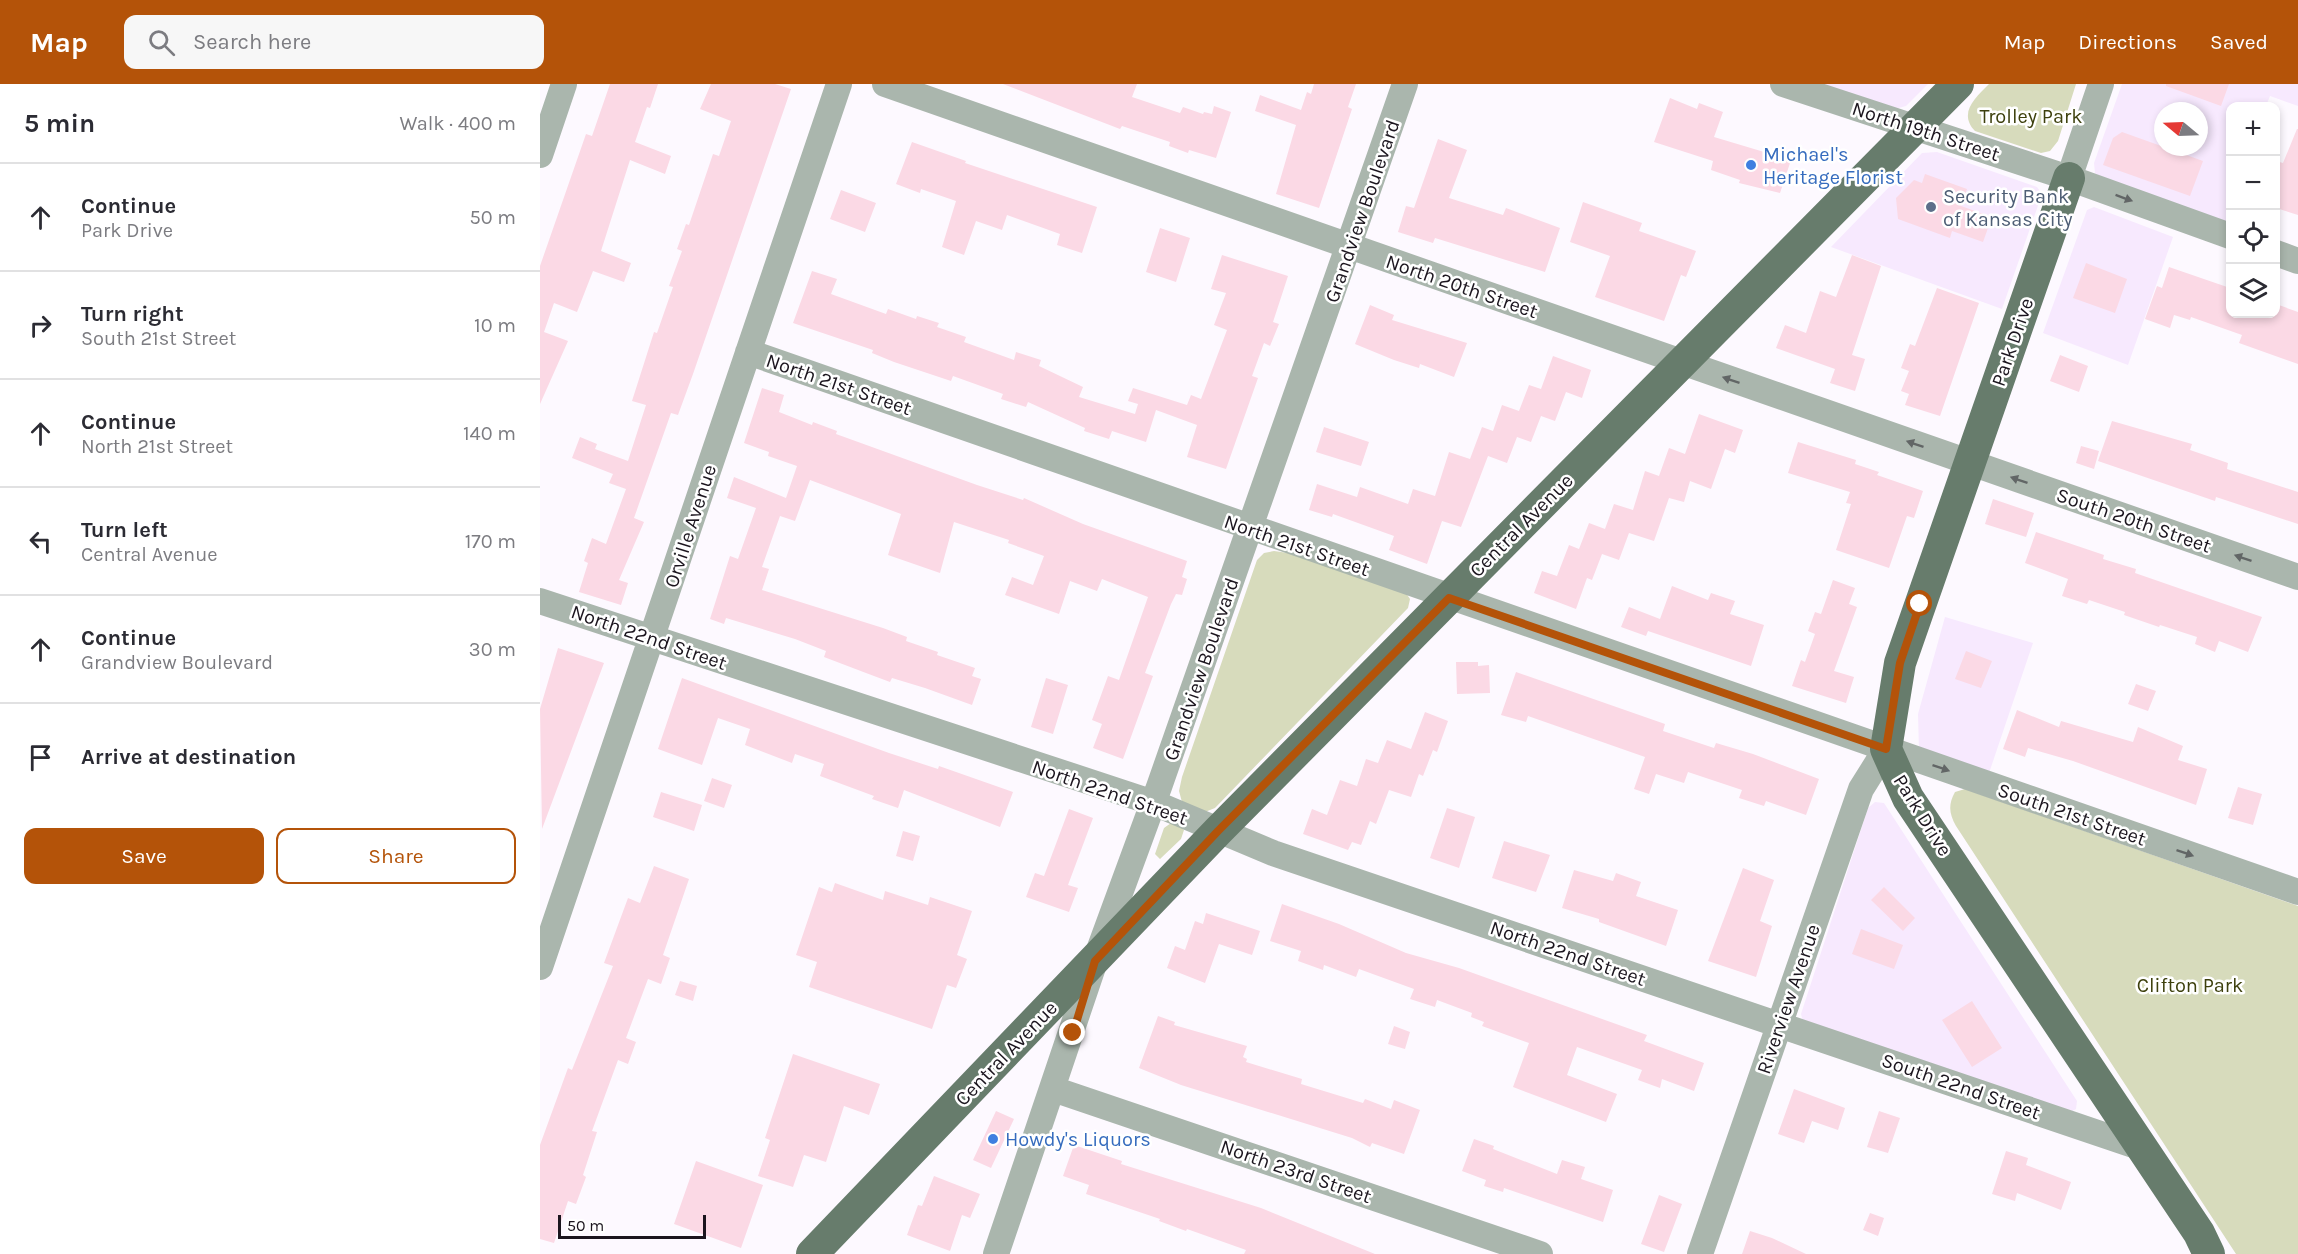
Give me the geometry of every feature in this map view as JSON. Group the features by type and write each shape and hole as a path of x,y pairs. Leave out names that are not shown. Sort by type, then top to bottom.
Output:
{"main road":[{"name":"Central Avenue","path":"813,1254 1218,831 1958,84"},
{"name":"Park Drive","path":"2069,178 1900,663 1886,749 1908,798 2199,1233 2209,1254"}],"street":[{"path":"540,155 564,84"},
{"name":"Orville Avenue","path":"540,967 839,84"},
{"name":"North 20th Street","path":"885,84 1971,464"},
{"name":"Grandview Boulevard","path":"996,1254 1095,961 1154,803 1405,84"},
{"name":"North 19th Street","path":"1783,84 2069,178 2226,235"},
{"name":"Park Drive","path":"2069,178 2101,84"},
{"path":"2280,254 2298,261"},
{"name":"North 21st Street","path":"748,352 1847,736"},
{"name":"South 20th Street","path":"1971,464 2298,577"},
{"name":"North 22nd Street","path":"540,601 652,640 1154,803 1273,854 1779,1025"},
{"name":"South 21st Street","path":"1847,736 2298,892"},
{"name":"Riverview Avenue","path":"1700,1254 1861,789 1886,749"},
{"name":"South 22nd Street","path":"1779,1025 2142,1148"},
{"name":"North 23rd Street","path":"1053,1089 1540,1254"}],"shaded area":[{"path":"1821,84 1928,84 1906,106 1895,109"},
{"path":"2122,84 2298,84 2298,106 2270,96 2268,102 2226,102 2225,227 2101,181 2095,173 2094,163"},
{"path":"1937,152 2037,187 2042,194 2002,309 1831,247 1922,153"},
{"path":"2094,207 2173,237 2128,365 2043,333 2087,210"},
{"path":"1945,617 2033,643 1988,776 1919,751 1918,714"},
{"path":"1875,802 1884,803 2077,1101 2076,1109 2069,1113 1803,1022 1801,1014 1868,808"}],"green space":[{"name":"Trolley Park","path":"1989,84 2076,84 2058,141 2050,151 2041,153 1975,131 1970,124 1968,112 1974,100"},
{"path":"1274,551 1288,553 1406,593 1410,599 1408,608 1215,808 1205,812 1182,802 1179,791 1182,777 1257,560 1264,553"},
{"name":"Clifton Park","path":"1965,789 2298,906 2298,1254 2236,1254 1956,826 1950,805 1955,792"},
{"path":"1171,823 1179,824 1184,830 1181,839 1160,859 1155,854 1164,828"}],"building":[{"path":"610,84 658,84 635,142 671,156 665,174 630,160 601,251 631,263 624,282 593,271 577,312 554,303 544,332 568,341 540,404 540,266 586,134 592,136"},
{"path":"711,84 775,84 791,89 678,415 671,413 634,518 644,522 619,580 628,583 621,605 579,592 588,563 584,561 592,538 606,544 626,489 609,483 613,474 572,458 580,437 597,444 595,449 628,461 646,405 632,401 654,332 657,333 673,287 669,286 682,251 677,249 686,224 689,225 713,154 719,156 731,121 700,109"},
{"path":"1003,84 1137,84 1132,97 1180,113 1183,107 1203,114 1204,112 1212,114 1214,106 1231,112 1216,158 1189,150 1188,153 1169,146 1170,142 1122,126 1120,129"},
{"path":"1314,84 1356,84 1348,107 1352,109 1319,208 1276,194 1296,125 1255,111 1260,95 1301,110 1307,92 1311,94"},
{"path":"2166,84 2229,84 2221,106 2166,86"},
{"path":"1670,98 1697,109 1699,103 1723,112 1714,137 1791,160 1780,193 1739,183 1740,180 1711,170 1713,161 1654,142"},
{"path":"2298,129 2298,215 2280,209 2280,162 2283,163"},
{"path":"2122,132 2154,143 2154,156 2189,156 2203,161 2190,196 2103,165 2113,138"},
{"path":"1438,139 1467,150 1449,198 1503,215 1506,208 1560,228 1545,272 1435,238 1433,243 1398,232 1406,206 1414,208"},
{"path":"912,142 966,161 965,163 1097,207 1082,253 1057,245 1060,234 1007,215 1002,230 976,221 964,255 942,247 956,201 921,189 920,193 896,184"},
{"name":"Security Bank of Kansas City","path":"1925,174 1967,189 1961,206 1992,217 1983,242 1952,231 1950,238 1898,219 1896,198 1914,180 1922,183"},
{"path":"841,190 876,203 865,232 830,219"},
{"path":"1583,202 1642,223 1639,231 1696,251 1686,277 1681,275 1664,321 1595,297 1610,256 1570,242"},
{"path":"1160,228 1190,238 1176,282 1146,272"},
{"path":"1222,255 1288,276 1273,322 1279,324 1270,346 1264,343 1252,376 1258,378 1226,469 1187,457 1197,425 1156,410 1146,442 1112,431 1109,439 1084,431 1085,428 1028,402 1026,407 1001,399 1003,394 953,376 951,381 894,362 872,353 873,350 793,323 812,271 837,279 831,294 886,314 888,309 916,319 917,316 939,323 937,327 966,337 964,342 1014,360 1016,352 1041,360 1039,366 1083,387 1079,397 1135,414 1138,404 1128,401 1133,388 1187,405 1191,395 1201,399 1227,330 1214,325 1226,293 1211,289"},
{"path":"1852,255 1881,266 1852,355 1865,359 1855,391 1830,383 1835,369 1776,348 1785,325 1806,333 1820,291 1836,297"},
{"path":"2086,263 2127,279 2115,313 2073,298"},
{"path":"2169,267 2226,287 2226,318 2280,318 2280,305 2298,312 2298,364 2239,343 2242,335 2191,317 2190,320 2174,315 2170,328 2145,319 2157,286 2162,288"},
{"path":"1937,288 1979,303 1940,416 1905,405 1909,394 1901,391 1909,371 1901,368 1910,344 1915,346"},
{"path":"1370,305 1394,315 1392,320 1467,343 1454,377 1420,364 1419,368 1394,360 1355,344"},
{"path":"2060,355 2088,366 2079,392 2050,381"},
{"path":"1553,356 1591,370 1582,398 1566,392 1555,421 1541,416 1531,442 1517,437 1507,463 1488,456 1461,527 1442,521 1427,564 1389,550 1394,536 1333,514 1332,517 1309,510 1317,484 1357,497 1360,487 1408,504 1413,489 1435,496 1449,452 1470,459 1482,427 1493,431 1502,405 1519,411 1529,385 1541,389"},
{"path":"762,388 784,395 779,412 812,425 813,422 837,431 836,434 977,485 1023,500 1024,498 1083,524 1187,561 1182,577 1187,579 1182,595 1176,594 1171,604 1145,673 1153,676 1123,759 1093,748 1102,724 1092,720 1108,676 1119,680 1148,597 1102,579 1097,591 1070,581 1059,614 1005,595 1012,577 1033,585 1044,556 1008,543 1009,540 954,522 940,573 888,555 901,514 810,480 795,521 780,516 762,567 769,569 762,590 883,628 907,637 906,641 938,652 937,655 975,668 972,676 981,679 972,705 892,678 890,682 824,657 826,651 795,639 726,618 724,624 710,619 730,556 738,559 756,508 727,498 734,477 786,498 797,466 768,456 769,452 744,443"},
{"path":"1699,414 1743,430 1735,453 1725,449 1711,489 1690,481 1684,502 1669,498 1654,541 1629,533 1619,560 1602,554 1592,580 1587,578 1576,609 1534,593 1542,571 1557,576 1569,545 1579,549 1589,523 1605,529 1614,504 1633,510 1645,471 1659,476 1669,448 1685,454"},
{"path":"2112,421 2192,444 2190,450 2228,463 2227,469 2298,492 2298,524 2216,497 2215,501 2098,461"},
{"path":"1324,427 1369,442 1361,466 1316,452"},
{"path":"1798,442 1856,460 1855,464 1879,472 1877,475 1923,491 1914,518 1907,516 1889,568 1836,550 1851,504 1846,503 1850,492 1788,473"},
{"path":"2081,446 2099,451 2094,469 2076,463"},
{"path":"1993,499 2034,513 2026,537 1985,524"},
{"path":"2036,532 2104,555 2103,559 2136,569 2135,573 2262,617 2248,652 2219,641 2215,652 2195,644 2197,637 2160,625 2159,627 2089,600 2087,604 2062,596 2068,579 2025,563"},
{"path":"1833,580 1855,588 1849,604 1857,607 1834,671 1854,677 1846,703 1792,686 1801,660 1805,662 1815,634 1808,631 1815,612 1821,614"},
{"path":"1672,586 1708,600 1711,593 1735,601 1730,614 1764,625 1751,666 1648,631 1646,636 1621,627 1629,607 1660,619"},
{"path":"558,648 604,663 542,829 540,709"},
{"path":"1966,651 1992,661 1981,688 1955,679"},
{"path":"1456,662 1478,662 1478,666 1489,665 1490,693 1457,694"},
{"path":"1516,672 1665,724 1663,731 1714,748 1716,743 1753,754 1819,779 1806,815 1766,801 1764,806 1739,798 1742,790 1688,772 1684,783 1656,774 1649,794 1634,789 1645,757 1528,716 1526,722 1501,715"},
{"path":"682,678 889,753 938,769 939,766 1013,792 1000,827 904,790 898,808 872,799 874,796 820,776 824,764 795,754 792,763 745,745 750,729 718,718 702,765 658,749"},
{"path":"1046,678 1068,685 1053,734 1031,727"},
{"path":"2136,684 2156,691 2148,711 2128,704"},
{"path":"2017,710 2059,727 2061,721 2133,742 2138,727 2183,746 2178,760 2207,769 2196,805 2073,761 2028,748 2025,757 2003,749"},
{"path":"1425,712 1448,721 1437,752 1433,750 1423,776 1419,774 1411,797 1389,790 1376,824 1370,821 1361,845 1352,842 1348,850 1303,834 1312,809 1327,815 1340,780 1357,786 1366,759 1378,763 1387,740 1411,749"},
{"path":"712,778 732,785 724,808 704,801"},
{"path":"2238,787 2262,794 2253,825 2228,818"},
{"path":"661,792 702,805 694,831 653,817"},
{"path":"1447,808 1475,817 1459,868 1430,858"},
{"path":"1069,809 1093,818 1068,885 1078,888 1069,912 1026,897 1035,873 1044,876"},
{"path":"903,831 920,836 913,861 896,856"},
{"path":"1504,841 1550,855 1536,892 1492,878"},
{"path":"654,866 689,879 663,955 670,958 661,984 648,979 626,1038 636,1042 628,1064 618,1060 592,1131 597,1132 583,1175 586,1177 576,1204 568,1201 554,1243 540,1239 540,1145 568,1068 572,1070 613,966 604,963 628,898 640,903"},
{"path":"1743,868 1774,880 1760,921 1772,926 1756,977 1708,961"},
{"path":"1574,870 1613,881 1616,873 1641,882 1636,896 1678,910 1666,946 1599,922 1599,919 1562,908"},
{"path":"835,883 883,900 885,891 928,905 930,897 972,911 957,955 967,959 956,988 947,985 932,1029 809,987 817,962 796,955 819,887 832,892"},
{"path":"1884,887 1915,918 1903,931 1871,900"},
{"path":"1282,904 1339,924 1406,953 1459,968 1647,1035 1644,1041 1704,1063 1694,1091 1662,1079 1660,1088 1638,1080 1642,1070 1577,1047 1567,1075 1617,1094 1606,1122 1513,1087 1529,1043 1482,1026 1484,1022 1471,1017 1472,1013 1437,1000 1435,1007 1410,999 1414,989 1359,969 1356,977 1324,965 1323,970 1298,961 1301,951 1270,941"},
{"path":"1206,913 1260,931 1252,955 1219,944 1205,983 1167,968 1175,946 1185,950 1195,921 1203,924"},
{"path":"1861,929 1903,945 1894,969 1852,954"},
{"path":"680,981 697,986 693,1001 675,995"},
{"path":"1972,1001 2002,1048 1972,1067 1942,1020"},
{"path":"1158,1016 1175,1022 1174,1025 1247,1046 1243,1057 1247,1059 1246,1062 1302,1079 1301,1084 1363,1103 1365,1099 1391,1109 1394,1100 1420,1110 1404,1154 1372,1143 1370,1147 1352,1138 1181,1085 1139,1068"},
{"path":"1394,1026 1410,1032 1405,1049 1388,1044"},
{"path":"793,1054 880,1084 869,1115 844,1106 826,1162 804,1155 793,1187 758,1176 770,1140 765,1138"},
{"path":"1794,1089 1845,1108 1838,1130 1812,1121 1804,1143 1778,1134"},
{"name":"Howdy's Liquors","path":"996,1111 1014,1119 991,1168 973,1160"},
{"path":"1879,1111 1900,1118 1888,1153 1867,1147"},
{"path":"1474,1139 1494,1146 1493,1149 1557,1174 1562,1160 1585,1167 1581,1179 1613,1190 1603,1222 1504,1188 1503,1192 1484,1186 1486,1180 1462,1171"},
{"path":"1074,1145 1122,1161 1121,1164 1261,1208 1375,1254 1244,1254 1246,1250 1187,1229 1186,1231 1159,1221 1160,1219 1086,1194 1089,1185 1063,1176"},
{"path":"2006,1151 2028,1158 2026,1165 2071,1182 2061,1210 2017,1193 2015,1201 1992,1194"},
{"path":"696,1161 763,1185 741,1248 674,1224"},
{"path":"934,1176 980,1194 970,1218 962,1215 950,1251 907,1235 918,1205 922,1206"},
{"path":"1659,1195 1682,1204 1664,1252 1641,1244"},
{"path":"1870,1213 1884,1218 1878,1236 1863,1230"},
{"path":"1750,1231 1772,1238 1806,1254 1742,1254"}],"place":[{"name":"Michael's Heritage Florist","path":"1751,165"},
{"name":"Security Bank of Kansas City","path":"1931,207"},
{"name":"Howdy's Liquors","path":"993,1139"}],"route":[{"path":"1073,1033 1095,961 1218,831 1449,598 1886,749 1892,698 1900,663 1920,604"}]}
